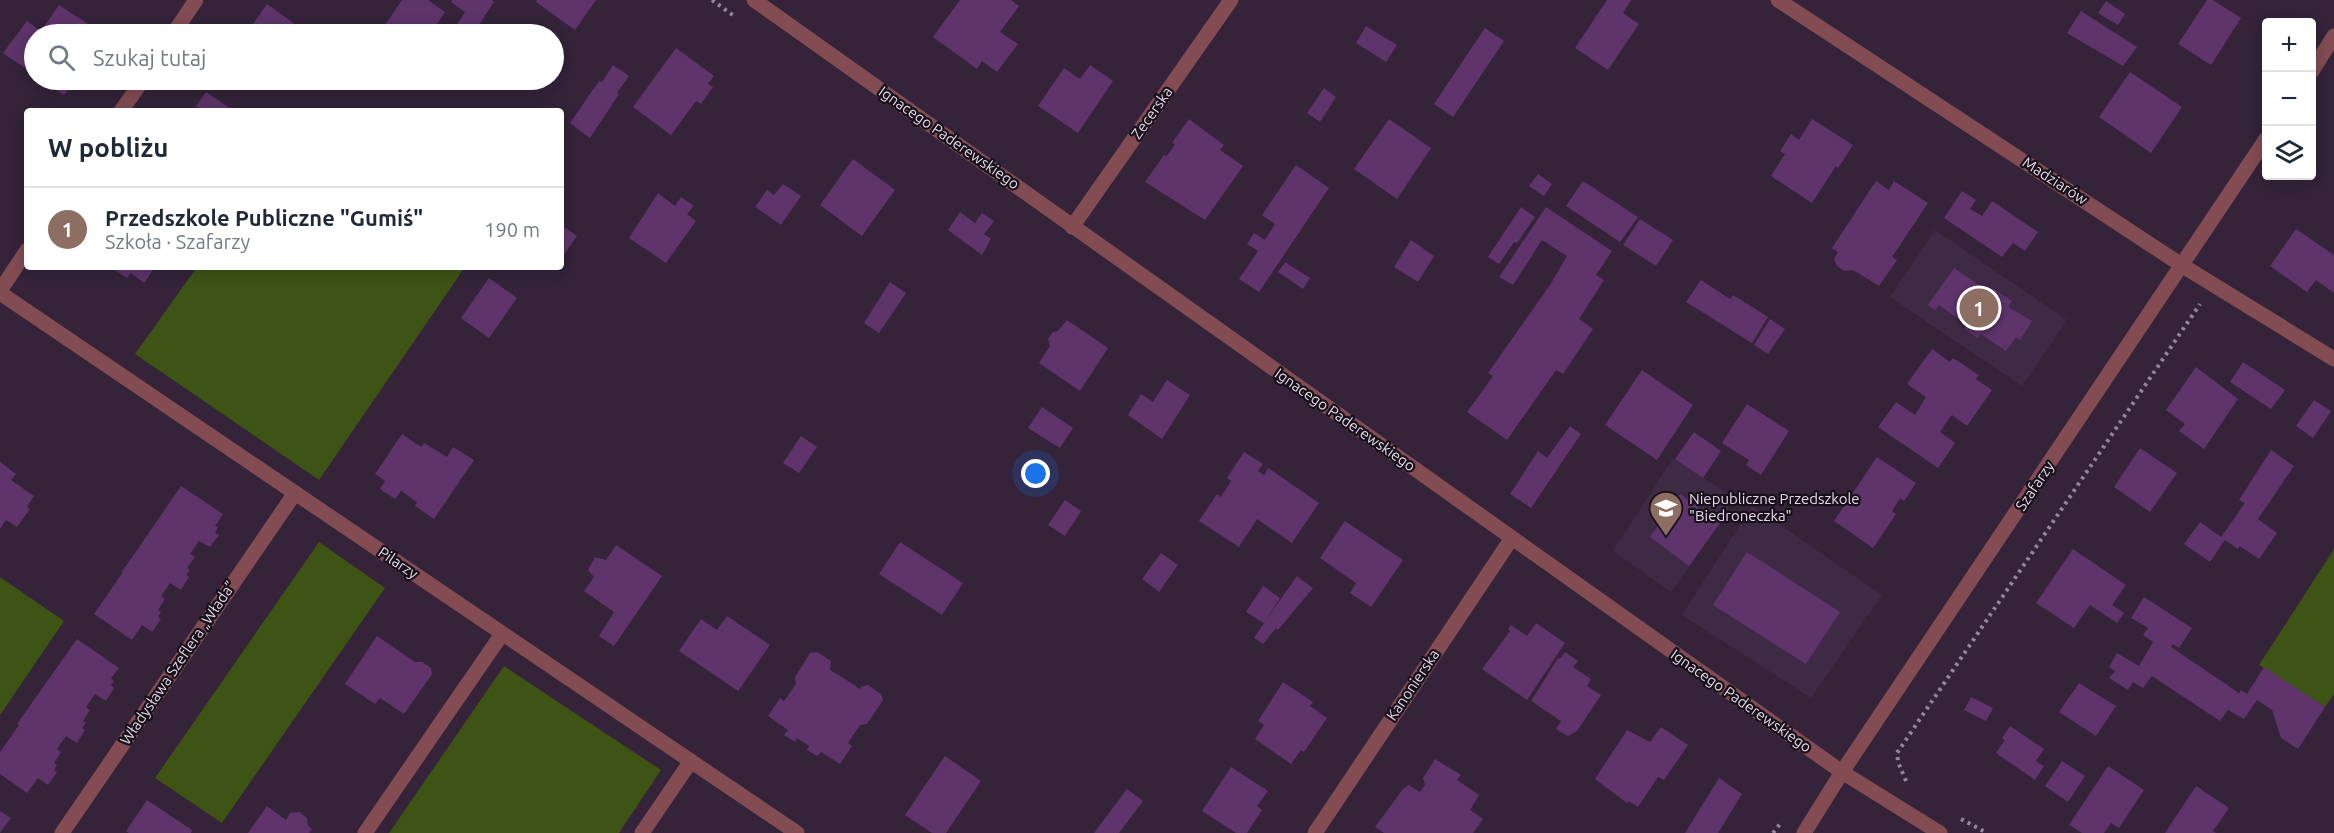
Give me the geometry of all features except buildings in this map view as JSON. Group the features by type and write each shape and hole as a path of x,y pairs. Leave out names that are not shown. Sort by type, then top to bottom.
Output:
{"street":[{"path":"180,24 196,0"},
{"name":"Ignacego Paderewskiego","path":"754,0 1842,772 1940,833"},
{"name":"Zecerska","path":"1072,227 1231,0"},
{"name":"Madziarów","path":"1778,0 2183,266 2334,359"},
{"path":"2316,64 2334,36"},
{"path":"123,108 135,90"},
{"name":"Szafarzy","path":"1804,833 1842,772 2262,145"},
{"path":"0,292 24,255"},
{"name":"Pilarzy","path":"0,292 797,833"},
{"name":"Władysława Szeflera „Włada”","path":"62,833 295,493"},
{"name":"Kanonierska","path":"1315,833 1512,538"},
{"path":"365,833 502,634"},
{"path":"642,833 691,761"}],"path":[{"path":"1910,788 1900,769 1897,753 2213,284"}],"shaded area":[{"path":"1935,230 2067,320 2022,386 1890,297"},
{"name":"Niepubliczne Przedszkole \"Biedroneczka\"","path":"1673,458 1730,495 1730,504 1720,523 1671,592 1613,551"},
{"path":"1752,506 1882,595 1811,698 1682,615"}],"green space":[{"path":"195,270 463,270 319,480 135,354"},
{"path":"319,542 385,588 222,823 155,778"},
{"path":"2334,549 2334,694 2325,707 2259,665"},
{"path":"0,577 64,621 0,715"},
{"path":"504,666 661,770 619,833 389,833"}],"place":[{"name":"Przedszkole Publiczne \"Gumiś\"","path":"1979,308"},
{"name":"Niepubliczne Przedszkole \"Biedroneczka\"","path":"1666,537"}]}
